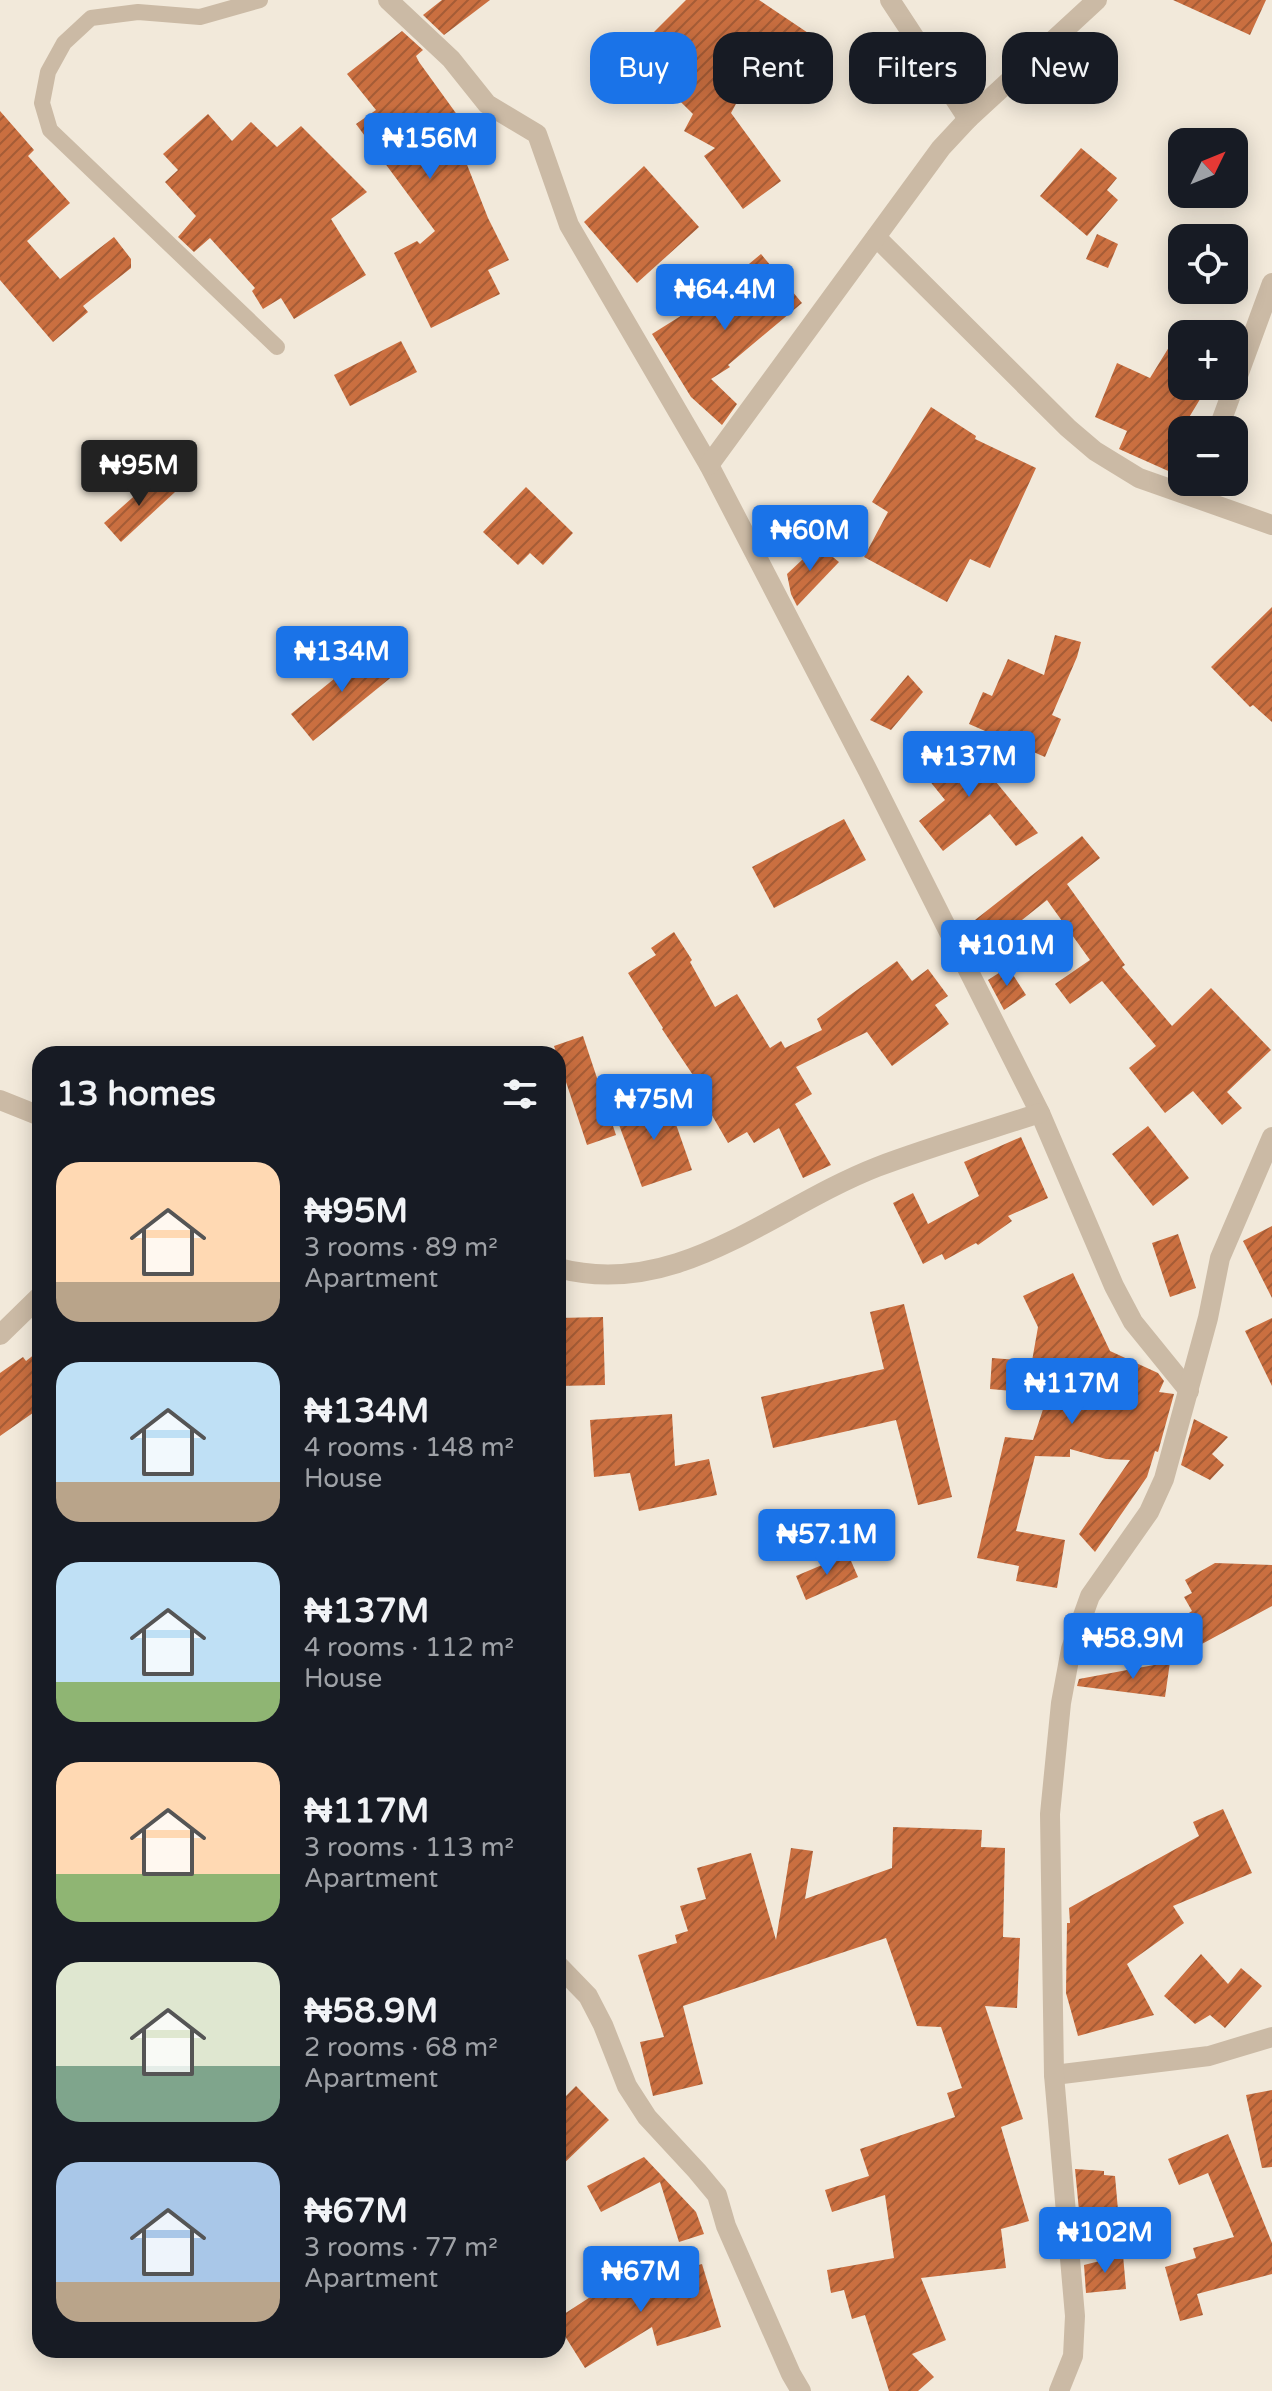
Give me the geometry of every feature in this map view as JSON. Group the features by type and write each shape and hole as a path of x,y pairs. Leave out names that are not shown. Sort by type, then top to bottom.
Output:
{"street":[{"path":"388,0 451,59 487,104 537,134 569,225 709,465 868,771 1040,1113 1114,1286 1133,1322 1189,1391"},
{"path":"890,0 968,119"},
{"path":"709,465 941,148 968,119 1097,0"},
{"path":"876,237 1068,428 1095,451 1139,478 1168,484"},
{"path":"1223,416 1272,283"},
{"path":"1211,496 1272,525"},
{"path":"0,1100 32,1113"},
{"path":"566,1269 606,1275 659,1270 689,1260 756,1229 816,1194 876,1167 1040,1113"},
{"path":"1059,2391 1073,2356 1075,2316 1054,2075 1050,1814 1063,1689 1071,1649 1090,1596 1149,1512 1164,1479 1208,1318 1220,1258 1272,1137"},
{"path":"0,1335 32,1304"},
{"path":"566,1973 588,1996 627,2086 647,2117 717,2195 726,2226 801,2391"},
{"path":"1054,2075 1209,2056 1272,2037"}],"lane":[{"path":"260,0 200,17 138,12 91,18 64,43 48,72 42,103 50,130 277,347"}],"building":[{"path":"442,0 490,0 444,35 423,15"},
{"path":"686,0 759,0 807,32 713,32 713,104 736,104 731,113 781,181 743,209 704,156 715,148 684,131 693,114 683,104 697,104 697,32 654,32"},
{"path":"1173,0 1266,0 1250,35"},
{"path":"402,31 423,50 416,56 419,62 458,116 471,148 462,152 488,218 509,260 488,270 500,294 431,328 394,253 417,241 420,244 435,231 356,124 376,110 347,74"},
{"path":"0,111 34,150 28,156 70,203 27,241 60,279 114,237 131,259 131,268 83,306 88,312 53,342 0,280"},
{"path":"208,114 232,141 251,122 277,147 301,126 367,192 331,219 366,275 294,319 281,298 263,309 252,291 255,288 210,238 194,252 178,237 196,216 165,182 178,170 163,154"},
{"path":"1081,148 1117,178 1107,190 1118,200 1087,236 1040,196"},
{"path":"644,166 699,227 637,283 584,222"},
{"path":"1097,234 1118,244 1108,268 1086,259"},
{"path":"761,254 802,303 728,365 730,367 711,379 737,404 722,425 691,397 652,334 703,302"},
{"path":"401,341 417,372 350,406 334,375"},
{"path":"1168,349 1168,400 1200,400 1190,416 1168,416 1168,471 1119,449 1127,431 1095,417 1117,363 1150,378"},
{"path":"931,407 976,436 975,439 1036,468 990,568 970,559 947,602 864,557 888,512 872,502"},
{"path":"159,474 175,492 121,542 104,523"},
{"path":"526,487 573,533 543,565 530,553 518,565 483,532"},
{"path":"818,545 839,562 797,606 787,574"},
{"path":"1272,607 1272,722 1253,705 1250,707 1211,667"},
{"path":"1055,635 1081,642 1052,715 1061,719 1045,757 969,724 983,692 992,696 1008,659 1044,675"},
{"path":"372,648 394,675 313,741 291,714"},
{"path":"908,675 923,692 891,730 870,720"},
{"path":"959,737 1038,833 1016,846 990,814 943,851 919,821 945,800 920,769"},
{"path":"844,819 866,860 774,908 752,867"},
{"path":"1082,836 1100,858 1067,884 1125,965 1122,967 1172,1026 1211,988 1271,1050 1227,1092 1242,1108 1222,1125 1193,1091 1165,1113 1129,1068 1156,1046 1102,981 1070,1004 1055,984 1090,960 1047,900 993,943 975,920"},
{"path":"674,932 715,1007 737,994 770,1048 781,1041 785,1048 822,1030 817,1019 897,961 912,981 928,969 948,996 935,1005 949,1024 892,1066 867,1032 796,1067 812,1094 795,1104 831,1165 803,1178 779,1128 754,1143 747,1132 728,1143 695,1086 699,1084 628,973 656,955 651,948"},
{"path":"1008,967 1026,995 1004,1010 988,980"},
{"path":"583,1036 616,1135 587,1145 566,1082 566,1046 554,1046"},
{"path":"666,1096 692,1170 642,1187 615,1114"},
{"path":"1148,1126 1189,1178 1153,1206 1112,1154"},
{"path":"1021,1137 1048,1198 1008,1216 1012,1221 978,1245 976,1243 945,1260 942,1254 923,1264 893,1203 913,1193 928,1224 979,1196 964,1162"},
{"path":"1272,1226 1272,1298 1243,1241"},
{"path":"1178,1234 1196,1288 1170,1297 1152,1243"},
{"path":"1073,1273 1110,1351 1158,1373 1164,1381 1159,1392 1174,1394 1158,1452 1155,1451 1147,1477 1095,1552 1079,1534 1130,1460 1106,1459 1070,1449 1070,1457 1035,1456 1016,1531 1065,1540 1057,1588 1016,1581 1019,1566 977,1558 1005,1437 1033,1440 1048,1394 990,1389 992,1358 1032,1361 1038,1327 1023,1296"},
{"path":"904,1304 952,1497 918,1505 896,1420 773,1448 761,1397 884,1369 870,1312"},
{"path":"603,1317 605,1385 566,1386 566,1318"},
{"path":"1272,1318 1272,1386 1245,1331"},
{"path":"32,1356 32,1414 0,1436 0,1373 23,1357 26,1361"},
{"path":"672,1414 675,1466 709,1459 717,1495 639,1511 630,1473 594,1477 590,1420"},
{"path":"1194,1419 1228,1437 1212,1454 1224,1465 1210,1480 1181,1465"},
{"path":"848,1554 858,1577 806,1600 796,1576"},
{"path":"1215,1563 1272,1565 1272,1606 1200,1645 1184,1616 1192,1611 1184,1597 1192,1593 1185,1580"},
{"path":"1170,1662 1165,1697 1077,1686 1079,1679"},
{"path":"1223,1809 1252,1873 1173,1906 1184,1923 1127,1964 1154,2015 1078,2036 1066,1993 1069,1908 1199,1836 1193,1822"},
{"path":"893,1827 982,1830 981,1847 1005,1848 1003,1937 1020,1938 1017,2008 985,2006 1023,2119 1001,2127 1029,2221 1001,2229 1006,2268 921,2278 946,2340 912,2354 934,2377 918,2391 889,2391 865,2315 852,2319 844,2290 831,2293 827,2270 894,2258 885,2195 832,2212 825,2190 869,2176 860,2149 955,2117 947,2093 962,2088 941,2027 917,2026 886,1938 683,2006 703,2084 653,2096 640,2042 664,2037 638,1955 677,1943 675,1935 688,1931 680,1906 706,1899 697,1868 751,1853 776,1940 791,1848 813,1851 805,1899 892,1868"},
{"path":"1201,1954 1228,1984 1241,1968 1262,1986 1225,2028 1210,2015 1195,2024 1164,1996"},
{"path":"576,2086 609,2120 566,2161 566,2096"},
{"path":"1272,2090 1272,2167 1262,2168 1246,2095"},
{"path":"1228,2134 1272,2243 1272,2274 1197,2294 1203,2315 1180,2321 1165,2267 1196,2258 1193,2248 1234,2237 1208,2173 1179,2185 1168,2159"},
{"path":"644,2157 696,2212 704,2234 679,2242 660,2182 601,2212 587,2186"},
{"path":"1075,2169 1104,2171 1104,2175 1115,2176 1120,2233 1081,2231"},
{"path":"1123,2255 1126,2289 1086,2293 1084,2265"},
{"path":"702,2264 721,2327 657,2346 652,2327 585,2368 566,2338 566,2313 618,2279 624,2288"}]}
